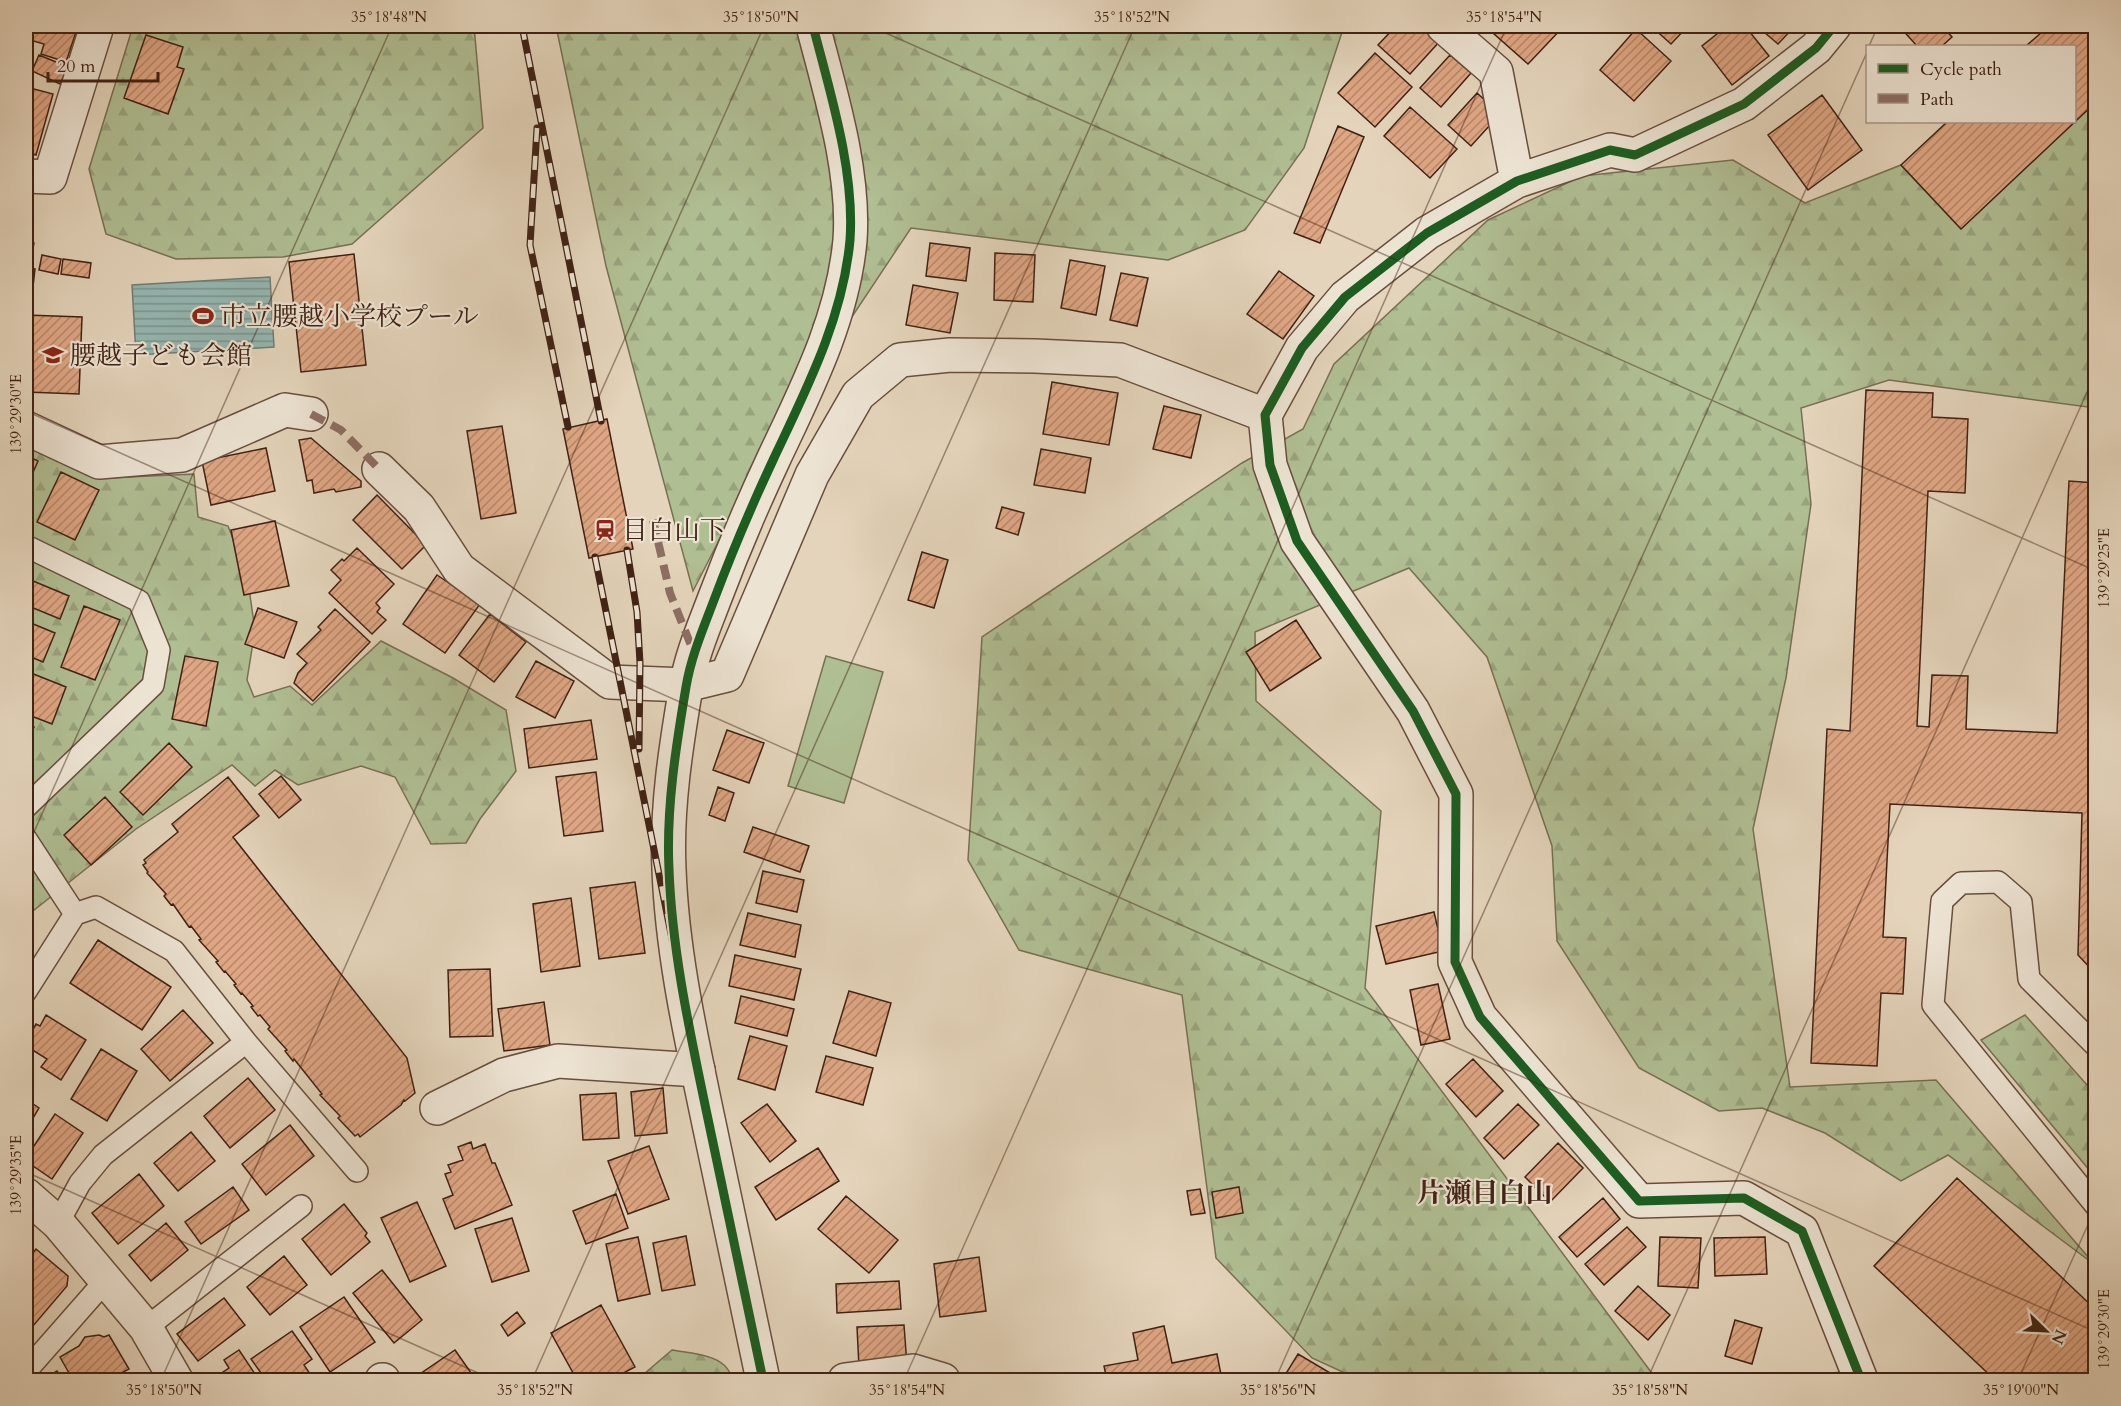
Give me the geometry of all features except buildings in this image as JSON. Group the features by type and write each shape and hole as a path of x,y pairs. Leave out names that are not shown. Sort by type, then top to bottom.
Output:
{"street":[{"path":"26,176 50,177 97,26"},
{"path":"763,1380 698,1070 672,914 669,866 674,772 686,685 694,653 740,532 825,345 842,291 850,238 849,188 834,105 813,26"},
{"path":"1443,26 1496,72 1517,181"},
{"path":"1834,26 1816,48 1744,104 1635,155 1610,150 1517,181 1427,233 1344,297 1302,348 1265,415 1270,465 1298,541 1413,711 1456,794 1455,962 1480,1017 1639,1200 1744,1198 1802,1231 1862,1380"},
{"path":"379,469 419,508 459,569 610,682 686,685 727,675 812,475 858,395 900,360 950,355 1120,360 1265,415"},
{"path":"26,428 99,462 182,455 285,410 311,414"},
{"path":"437,1108 504,1074 558,1061 698,1070"},
{"path":"26,1195 58,1223 146,1328 176,1380"},
{"path":"845,1380 913,1371 943,1380"}],"lane":[{"path":"26,546 139,601 159,650 153,685 26,807"},
{"path":"26,839 54,879 75,915"},
{"path":"2096,1046 2029,979 2021,902 1998,882 1961,883 1942,901 1933,1005 2096,1206"},
{"path":"26,991 75,915 96,907 174,951 246,1042 357,1171"},
{"path":"58,1223 80,1183 103,1155 246,1042"},
{"path":"146,1328 301,1206"},
{"path":"26,1371 106,1280"}],"green space":[{"path":"133,26 474,26 483,128 352,244 283,257 176,259 106,234 89,169"},
{"path":"556,26 1344,26 1304,148 1245,230 1168,260 911,228 772,437 693,591 606,266"},
{"path":"2095,102 2095,408 1889,380 1801,408 1811,504 1786,678 1753,829 1790,1087 1936,1080 2095,1265 1948,1155 1901,1181 1825,1133 1762,1108 1719,1111 1639,1068 1557,941 1552,846 1487,657 1409,568 1255,632 1256,701 1381,811 1365,988 1657,1380 1360,1380 1312,1358 1216,1258 1182,995 1019,950 968,860 982,637 1242,463 1303,429 1334,364 1488,220 1582,176 1733,160 1805,203 1901,165 1961,229 2073,123 2076,123 2076,120"},
{"path":"26,442 107,478 194,474 198,517 228,526 247,575 255,630 247,680 254,697 290,686 312,705 381,641 453,678 506,710 516,771 480,819 466,843 431,844 395,777 361,766 298,785 275,770 255,786 232,765 136,829 33,911 26,909"},
{"path":"826,656 883,672 844,803 788,786"},
{"path":"2025,1015 2095,1094 2095,1177 1981,1040"},
{"path":"672,1350 699,1354 717,1360 729,1371 732,1380 637,1380"},
{"path":"1841,1372 1847,1380 1761,1380"}],"water":[{"name":"市立腰越小学校プール","path":"270,277 274,347 136,355 132,285"}],"railway":[{"path":"522,26 601,421"},
{"path":"537,128 530,245 568,427"},
{"path":"627,550 637,612 640,663 639,749"},
{"path":"595,557 761,1380"}],"marked path":[{"path":"311,414 341,430 379,469"},
{"path":"653,520 670,593 694,653"}],"cycle path":[{"path":"763,1380 683,995 674,932 668,846 679,732 694,654 742,529 822,352 832,325 846,269 851,214 849,187 840,132 813,26"},
{"path":"1834,26 1816,48 1744,104 1635,155 1610,150 1517,181 1427,233 1345,297 1302,348 1265,415 1270,465 1297,541 1413,711 1456,794 1455,962 1480,1017 1639,1201 1744,1198 1802,1231 1861,1380"}],"place":[{"name":"市立腰越小学校プール","path":"203,316"},
{"name":"腰越子ども会館","path":"53,355"},
{"name":"目白山下","path":"605,530"}],"district":[{"name":"片瀬目白山","path":"1485,1193"}]}
